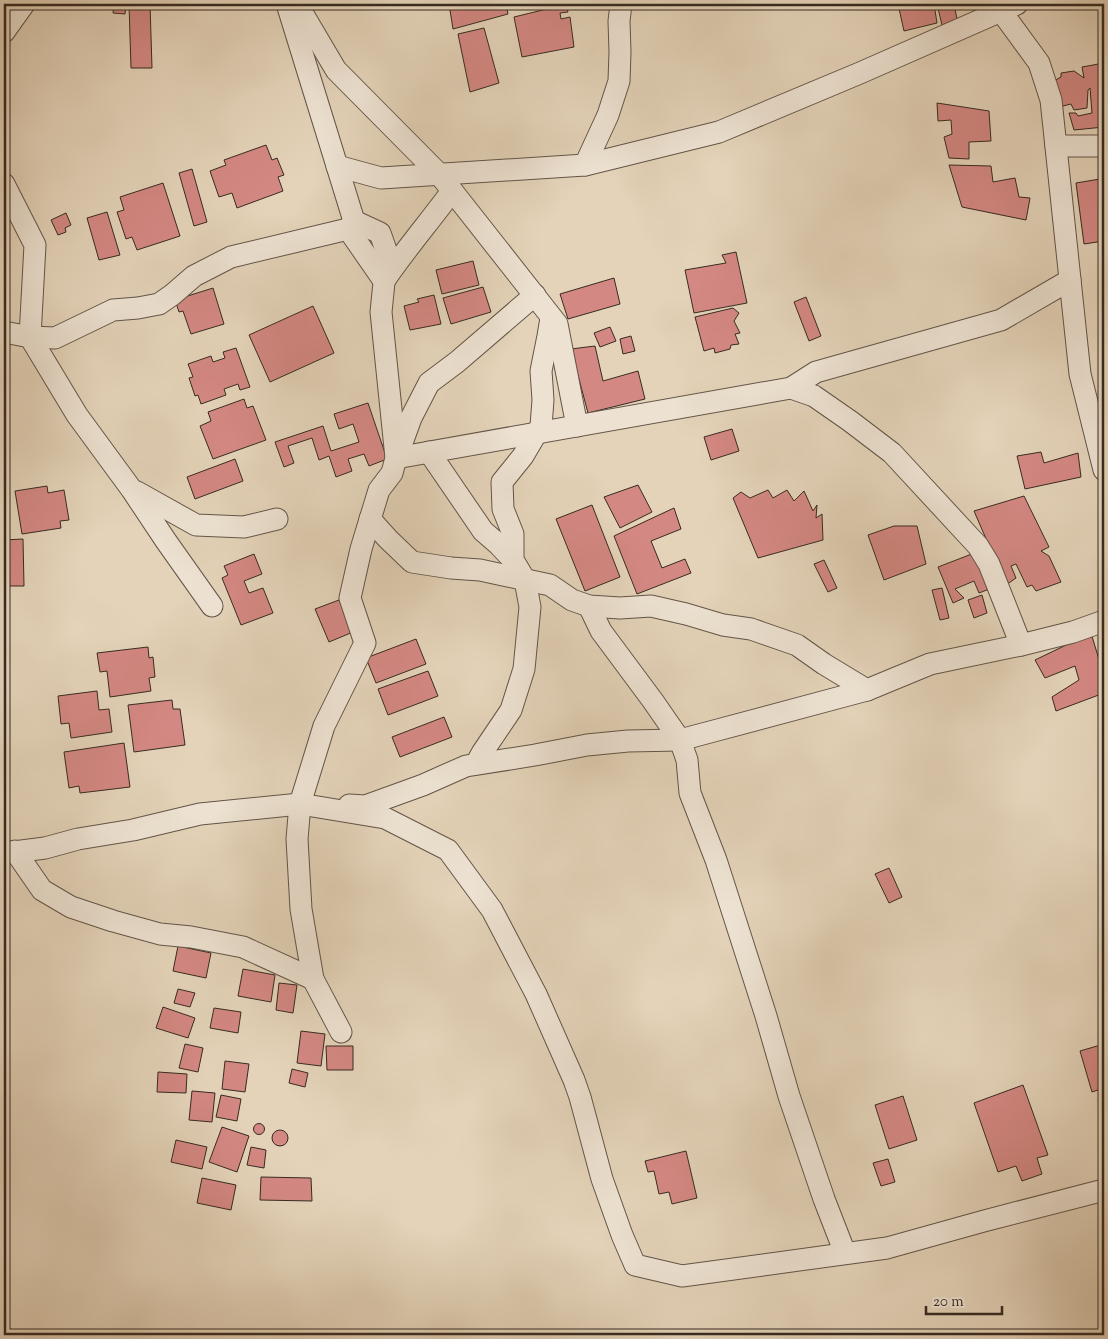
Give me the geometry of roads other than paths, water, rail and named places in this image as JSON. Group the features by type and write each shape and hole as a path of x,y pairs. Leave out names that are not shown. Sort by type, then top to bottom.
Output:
{"street":[{"path":"4,32 24,4"},
{"path":"287,4 337,166 351,225 384,281"},
{"path":"297,4 336,70 439,174 557,324 578,426"},
{"path":"585,165 608,115 619,81 619,21 621,4"},
{"path":"337,166 381,178 585,165 719,132 869,69 1006,6 1039,63 1051,100 1080,374 1103,458"},
{"path":"1056,146 1104,146"},
{"path":"4,184 35,245 30,337 77,415 132,490 212,606"},
{"path":"396,458 381,312 384,281 452,191"},
{"path":"4,332 30,337 55,338 112,310 159,304 194,276 231,257 351,225"},
{"path":"396,458 791,388 816,372 1001,320 1070,280"},
{"path":"341,1032 313,979 301,909 297,839 300,804 324,726 365,643 350,598 361,549 379,490 392,473 410,418 429,383 457,362 535,295"},
{"path":"513,560 512,534 503,510 502,482 523,456 541,426 543,400 541,371 551,315"},
{"path":"791,388 814,396 892,453 978,546 989,564 1021,645"},
{"path":"429,452 483,531 513,560 525,580 530,607 524,669 511,710 476,764"},
{"path":"132,490 196,526 244,527 277,519"},
{"path":"370,519 412,562 480,570 550,585 572,600 589,606 620,608 650,606 723,625 750,629 796,645 867,690"},
{"path":"589,606 601,631 680,740 687,760 690,794 716,860 766,1016 789,1096 845,1254"},
{"path":"313,979 243,948 191,937 160,934 113,922 71,907 42,890 10,852 45,848 78,838 133,830 200,814 300,804 365,806 423,785 466,766 587,745 628,741 680,740 867,690 930,664 1021,645 1073,632 1104,621"},
{"path":"300,804 386,818 448,850 487,902 536,994 574,1080 602,1179 635,1265 682,1276 887,1248 1104,1190"}]}
